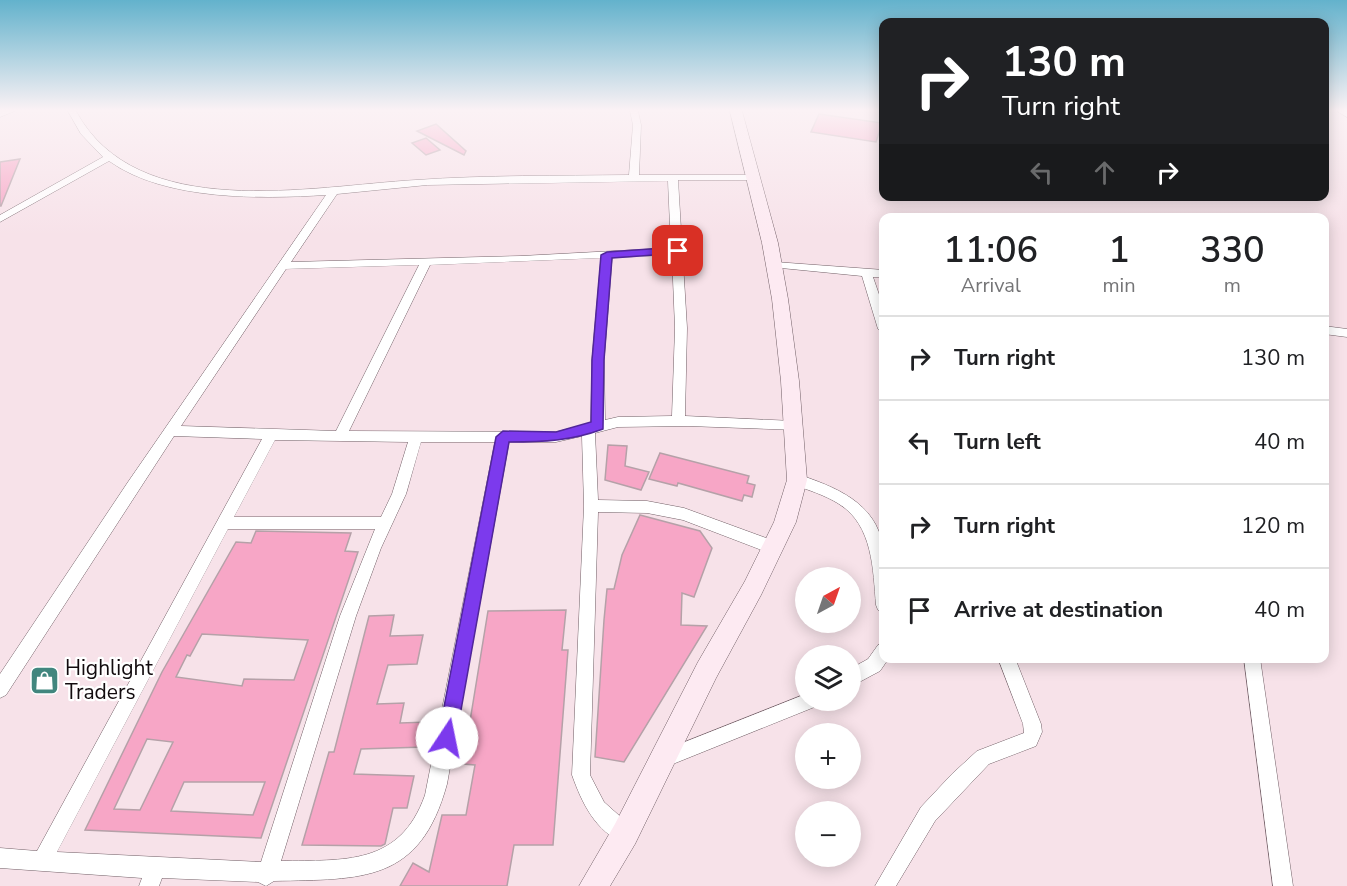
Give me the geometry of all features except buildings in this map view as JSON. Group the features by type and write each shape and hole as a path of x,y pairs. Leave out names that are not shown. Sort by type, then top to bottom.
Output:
{"main road":[{"path":"594,886 625,834 785,522 797,480 787,345 775,265 747,152"}],"street":[{"path":"101,152 140,174 184,185 293,194 427,182 753,177"},
{"path":"634,178 635,152"},
{"path":"0,219 108,158"},
{"path":"673,178 681,328 678,421"},
{"path":"0,689 170,431 334,191"},
{"path":"282,266 678,251"},
{"path":"607,255 593,428 581,775 591,804 604,819 625,834"},
{"path":"340,436 426,262"},
{"path":"775,265 879,273"},
{"path":"866,272 879,313"},
{"path":"1329,331 1347,333"},
{"path":"170,431 271,435 556,437 618,422 678,421 793,426"},
{"path":"42,861 271,435"},
{"path":"266,876 348,616 384,523 399,494 416,437"},
{"path":"0,858 42,861 152,878 266,876 338,873 370,866 388,859 408,844 422,828 432,806 438,784 503,437"},
{"path":"797,480 848,502 867,525 878,552 879,561"},
{"path":"591,506 647,507 684,514 772,547"},
{"path":"223,523 384,523"},
{"path":"861,673 874,665 879,658"},
{"path":"885,886 928,814 959,781 983,757 1029,740 1033,732 1032,724 1008,663"},
{"path":"1253,663 1284,886"},
{"path":"662,760 795,706"}],"place":[{"name":"Highlight Traders","path":"44,680"}],"route":[{"path":"447,738 503,437 556,437 578,433 598,425 598,360 607,255 678,251"}]}
